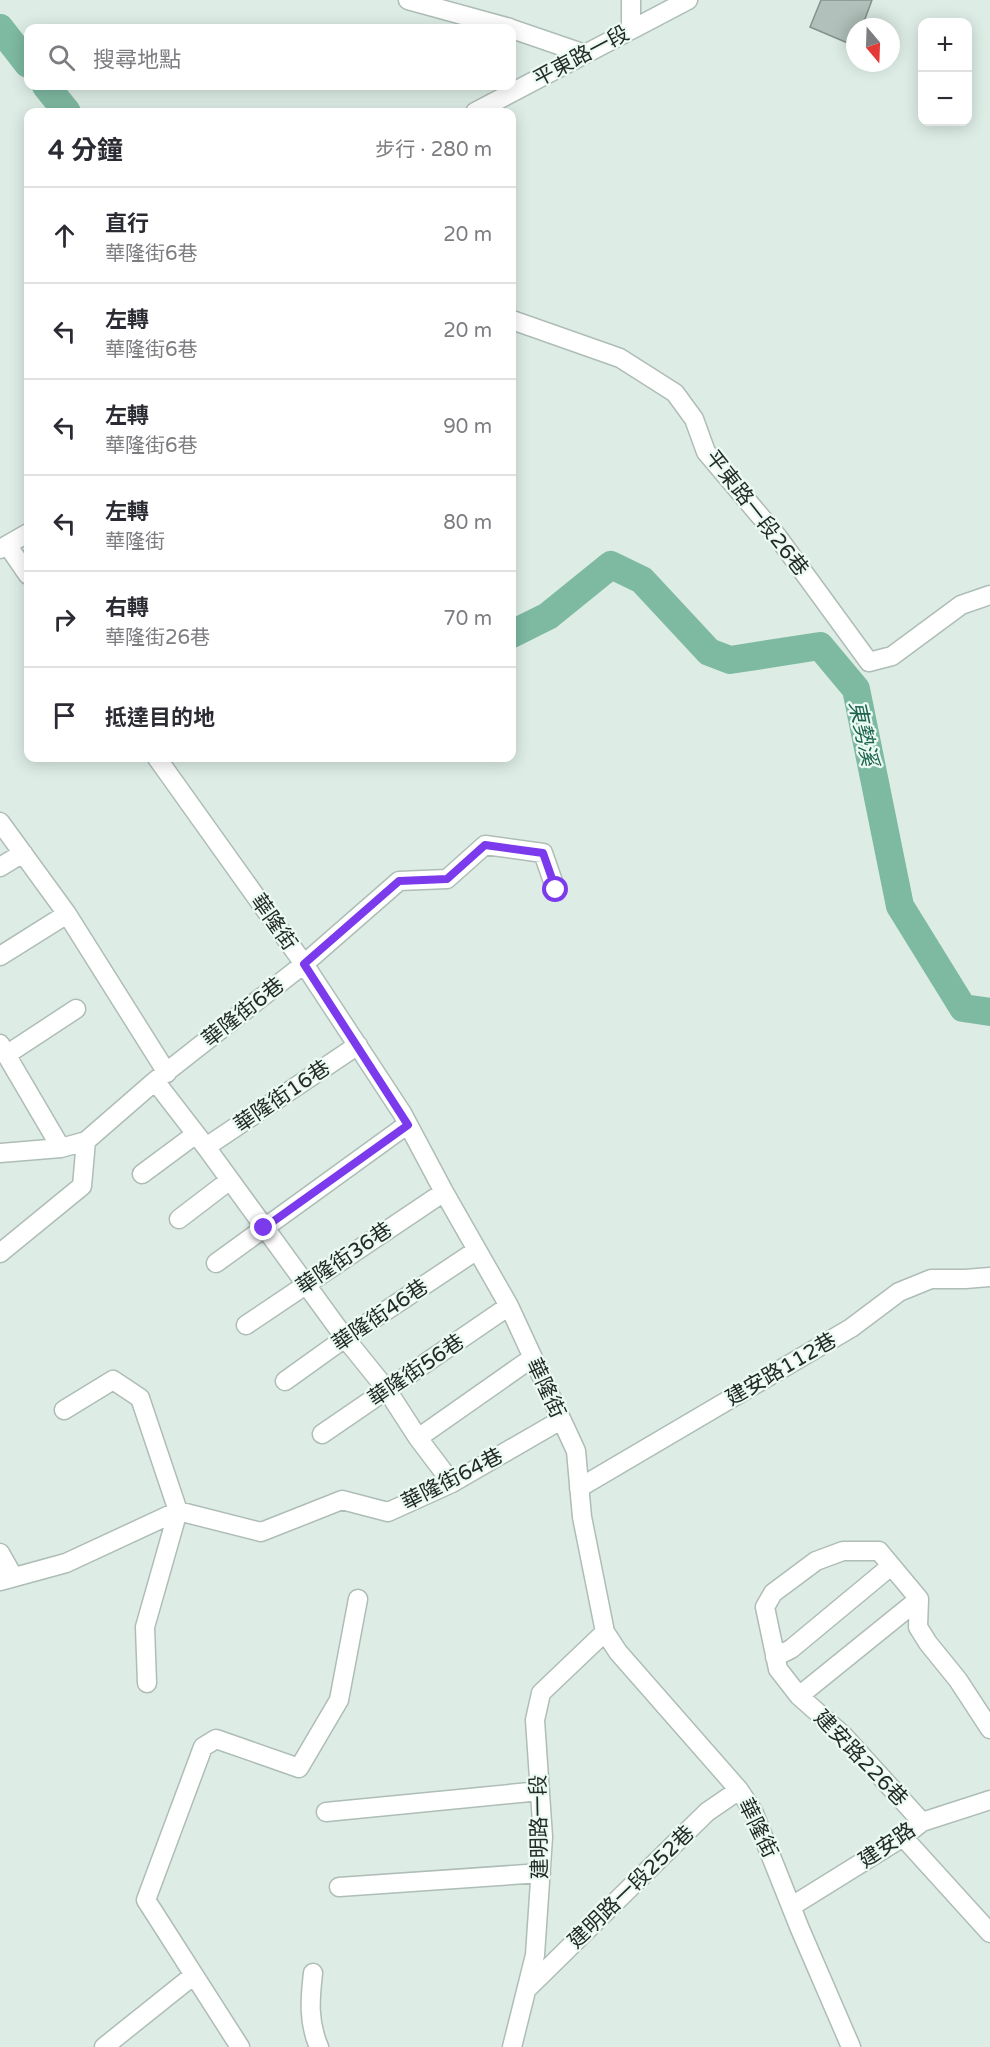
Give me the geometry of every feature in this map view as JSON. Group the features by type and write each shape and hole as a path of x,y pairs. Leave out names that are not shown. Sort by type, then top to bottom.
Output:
{"street":[{"path":"408,0 493,24"},
{"path":"631,30 632,0"},
{"name":"平東路一段","path":"483,108 688,0"},
{"path":"516,31 585,54"},
{"name":"平東路一段26巷","path":"516,321 620,358 675,393 694,419 706,452 777,536 869,662 892,656 961,605 990,595"},
{"path":"24,535 4,547 24,570"},
{"name":"華隆街","path":"160,762 304,964 358,1045 408,1125 509,1306 576,1451 582,1517 605,1632 618,1652 739,1790 753,1810 851,2047"},
{"path":"0,822 67,914 161,1077 201,1140 345,1338 387,1390 418,1438 452,1483"},
{"name":"華隆街6巷","path":"86,1141 161,1077 304,964 399,881 447,879 485,845 543,853 556,890"},
{"path":"0,867 22,853"},
{"path":"0,956 67,914"},
{"path":"61,1148 3,1049 76,1009"},
{"name":"華隆街16巷","path":"142,1174 358,1045"},
{"path":"216,1263 408,1125"},
{"path":"0,1153 61,1148 86,1141 82,1186 0,1253"},
{"path":"179,1219 230,1180"},
{"name":"華隆街36巷","path":"246,1325 444,1192"},
{"name":"華隆街46巷","path":"285,1381 477,1250"},
{"name":"建安路112巷","path":"579,1488 851,1328 898,1292 931,1279 990,1277"},
{"name":"華隆街56巷","path":"322,1434 509,1306"},
{"path":"418,1438 532,1358"},
{"path":"64,1410 113,1380 140,1398 178,1511 145,1627 147,1683"},
{"name":"華隆街64巷","path":"178,1511 261,1532 342,1500 388,1512 452,1483 561,1420"},
{"path":"0,1553 6,1578 66,1563 178,1511"},
{"name":"建安路226巷","path":"799,1696 919,1599 879,1551 843,1551 816,1561 773,1593 765,1606 778,1669 799,1696 843,1735 922,1822"},
{"path":"776,1657 791,1649 891,1566"},
{"path":"240,2047 147,1900 203,1747 216,1739 299,1768 339,1700 358,1599"},
{"path":"919,1599 918,1627 958,1680 990,1729"},
{"name":"建明路一段","path":"513,2047 535,1955 543,1838 535,1720 540,1693 605,1632"},
{"name":"建明路一段252巷","path":"527,1989 707,1812 739,1790"},
{"path":"326,1812 540,1791"},
{"name":"建安路","path":"792,1906 903,1837 922,1822 990,1800"},
{"path":"903,1837 990,1933"},
{"path":"339,1887 541,1873"},
{"path":"313,1973 309,2006 313,2034 319,2047"},
{"path":"104,2047 194,1975"}],"building":[{"path":"821,0 872,0 865,18 846,18 846,42 810,27"}],"waterway":[{"name":"東勢溪","path":"0,28 24,59"},
{"name":"東勢溪","path":"49,90 64,108"},
{"name":"東勢溪","path":"516,632 548,616 611,565 642,580 709,652 730,660 820,646 856,689 900,906 963,1008 990,1012"}],"route":[{"path":"264,1228 408,1125 304,964 399,881 447,879 485,845 543,853 556,890"}]}
